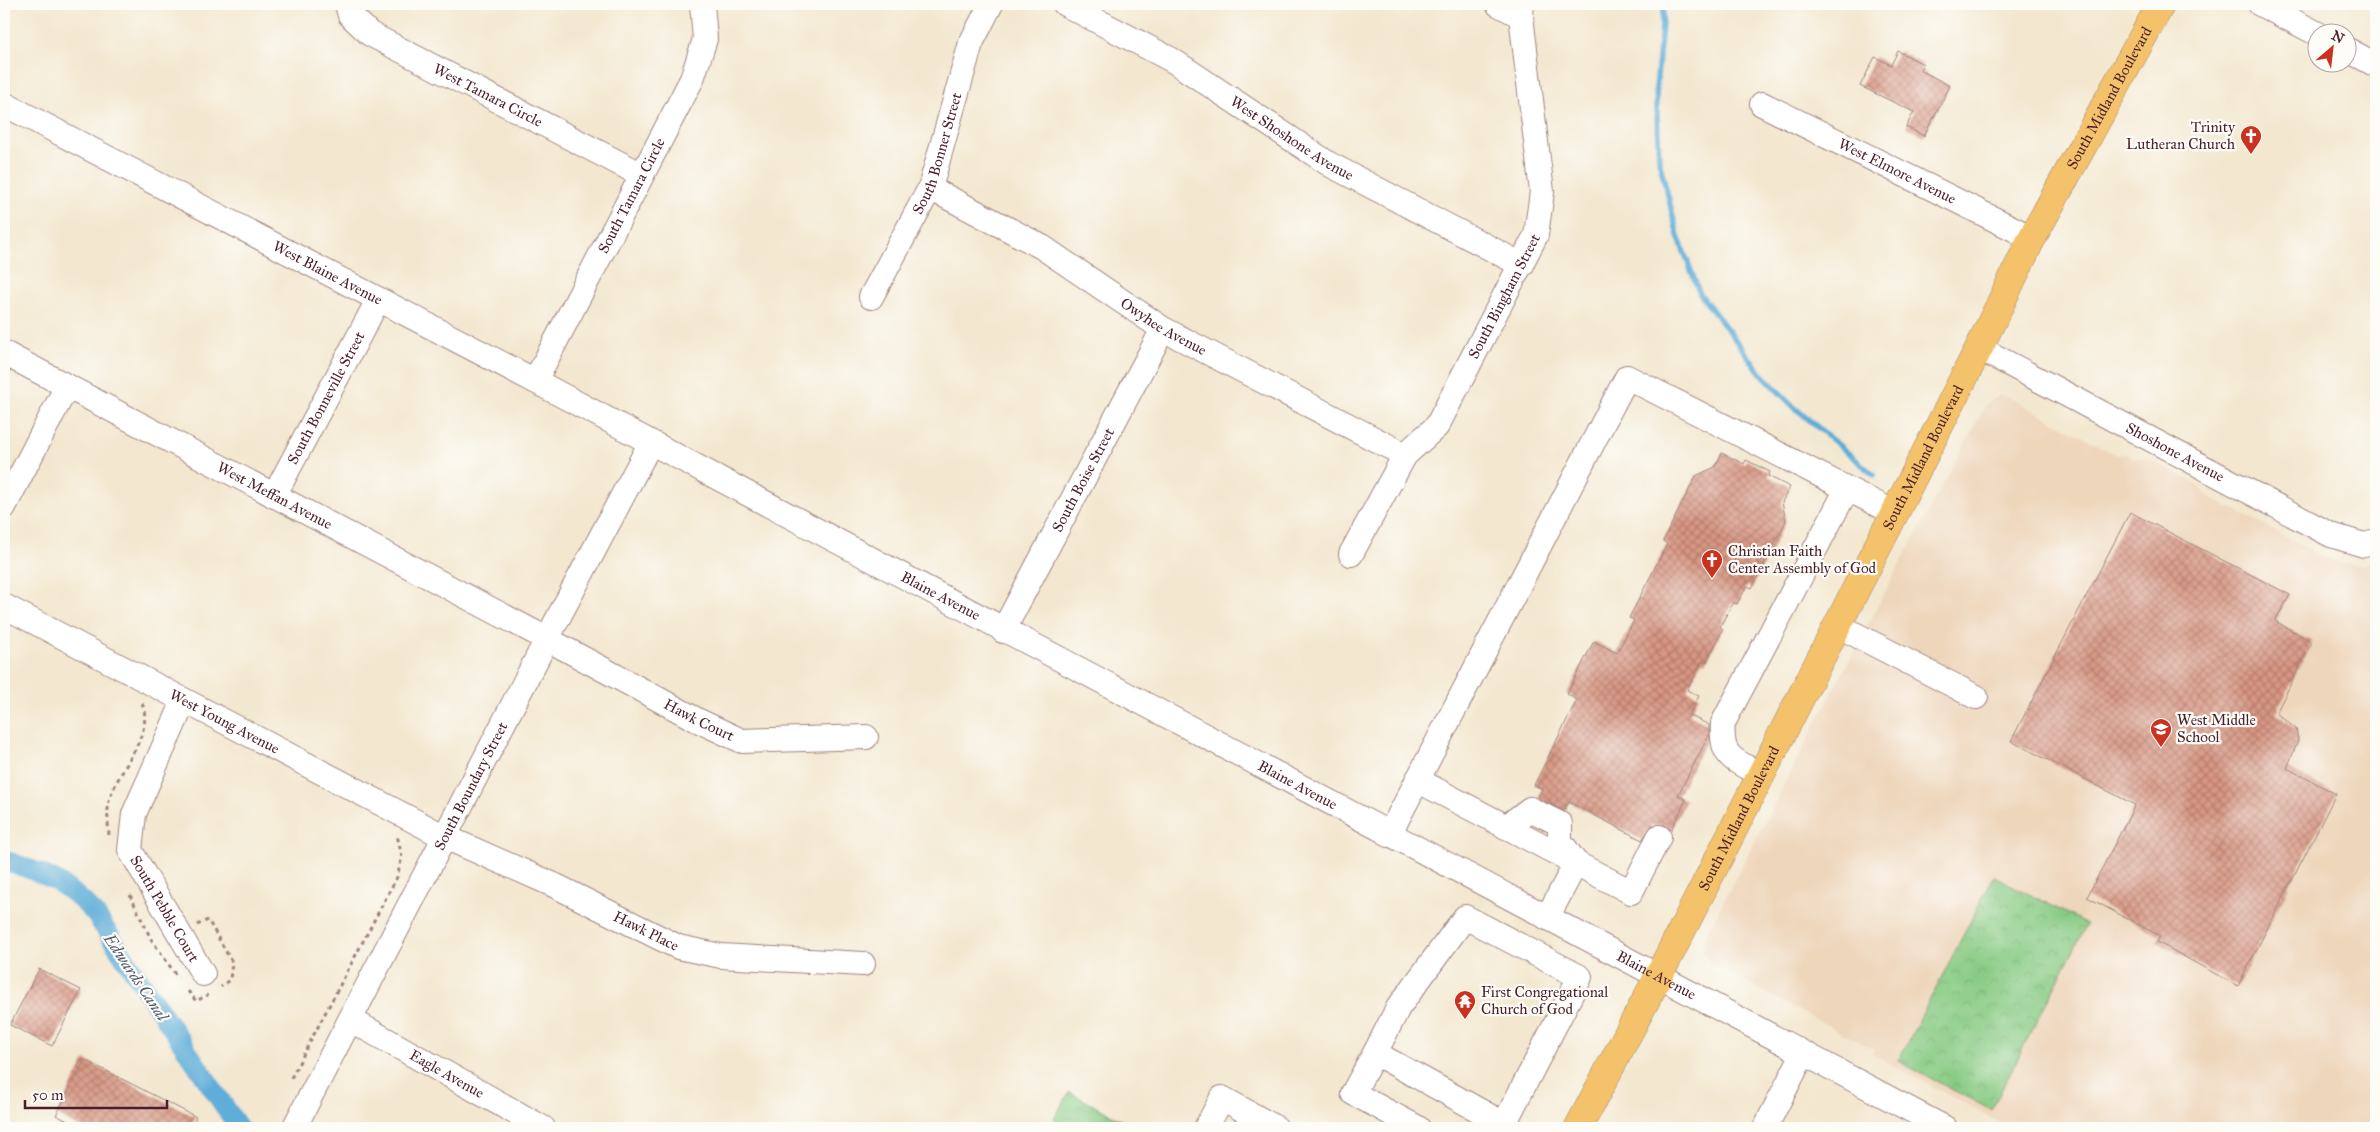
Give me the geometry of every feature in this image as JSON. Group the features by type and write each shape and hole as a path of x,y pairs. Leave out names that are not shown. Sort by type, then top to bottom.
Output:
{"main road":[{"name":"South Midland Boulevard","path":"1578,1128 1658,977 1838,625 2032,238 2162,4"}],"street":[{"name":"West Tamara Circle","path":"348,4 350,15 370,34 642,175"},
{"name":"South Tamara Circle","path":"535,382 692,79 705,39 702,4"},
{"name":"South Bonner Street","path":"871,297 930,188 971,43 991,4"},
{"name":"West Shoshone Avenue","path":"1065,4 1172,60 1329,164 1522,265"},
{"path":"1498,4 1522,10"},
{"path":"2260,4 2308,29"},
{"name":"South Bingham Street","path":"1351,554 1405,455 1437,426 1536,235 1542,192 1522,10"},
{"path":"2358,55 2376,65"},
{"name":"West Blaine Avenue","path":"4,104 650,444"},
{"name":"West Elmore Avenue","path":"1762,104 2032,238"},
{"name":"Owyhee Avenue","path":"930,188 1042,247 1163,329 1405,455"},
{"name":"South Bonneville Street","path":"274,496 378,300"},
{"name":"South Boise Street","path":"1003,631 1163,329"},
{"name":"Shoshone Avenue","path":"1978,348 2331,535 2364,545 2376,542"},
{"name":"West Meffan Avenue","path":"4,353 547,639"},
{"path":"1389,835 1627,377 1895,512"},
{"path":"4,507 68,386"},
{"name":"Blaine Avenue","path":"650,444 1945,1128"},
{"name":"South Boundary Street","path":"294,1128 650,444"},
{"path":"1761,775 1728,754 1722,742 1723,723 1847,489"},
{"name":"West Young Avenue","path":"4,606 445,838"},
{"path":"1838,625 1976,697"},
{"name":"Hawk Court","path":"547,639 697,720 742,741 866,737"},
{"name":"South Pebble Court","path":"184,701 134,814 130,850 204,974"},
{"path":"1417,780 1631,892 1659,837"},
{"name":"Hawk Place","path":"445,838 556,886 678,947 721,956 863,964"},
{"path":"1547,918 1576,863"},
{"path":"1375,1053 1507,1126 1580,977 1465,917 1398,1008 1353,1093 1418,1128"},
{"name":"Eagle Avenue","path":"350,1020 543,1128"},
{"path":"1765,1128 1803,1054"},
{"path":"1206,1128 1222,1098 1276,1128"}],"path":[{"path":"109,839 109,801 124,766 144,731 146,716 142,702 135,698"},
{"path":"291,1078 397,877 402,857 397,835 392,832"},
{"path":"126,887 151,939 196,1001 216,992 230,979 232,962 208,920 192,924"}],"shaded area":[{"path":"2000,395 2006,396 2119,456 2120,454 2128,454 2134,458 2149,459 2199,485 2206,495 2326,558 2342,564 2362,565 2376,560 2376,1128 2010,1128 1872,1054 1874,1050 1725,971 1710,962 1702,950 1708,931 1879,603 1987,403"}],"green space":[{"path":"1994,876 2087,924 1991,1110 1898,1061"},
{"path":"1069,1092 1136,1128 1049,1128"}],"building":[{"path":"1898,51 1923,64 1920,70 1950,86 1924,136 1906,127 1914,112 1860,86 1875,57 1891,65"},
{"path":"1722,453 1744,464 1746,460 1770,472 1768,476 1790,487 1782,502 1786,521 1752,588 1747,586 1737,604 1733,602 1720,627 1723,629 1706,663 1702,661 1687,690 1699,696 1689,715 1709,725 1709,735 1678,795 1686,800 1671,830 1665,825 1652,825 1642,840 1569,802 1564,811 1542,800 1538,797 1542,789 1534,785 1577,700 1567,694 1594,641 1617,653 1634,620 1629,618 1667,544 1663,541 1696,476 1715,467"},
{"name":"West Middle School","path":"2130,512 2290,595 2275,621 2312,642 2276,713 2296,729 2298,741 2287,768 2336,794 2238,986 2157,942 2160,936 2087,897 2135,805 2011,741"},
{"path":"39,969 81,990 52,1046 10,1025"},
{"path":"85,1060 196,1117 190,1128 81,1128 56,1115"}],"waterway":[{"path":"1664,4 1656,88 1659,160 1678,236 1700,294 1764,377 1795,408 1874,475"},
{"name":"Edwards Canal","path":"4,860 65,886 96,915 239,1128"}],"place":[{"name":"Trinity Lutheran Church","path":"2251,155"},
{"name":"Christian Faith Center Assembly of God","path":"1712,579"},
{"name":"West Middle School","path":"2161,748"},
{"name":"First Congregational Church of God","path":"1465,1020"}]}
